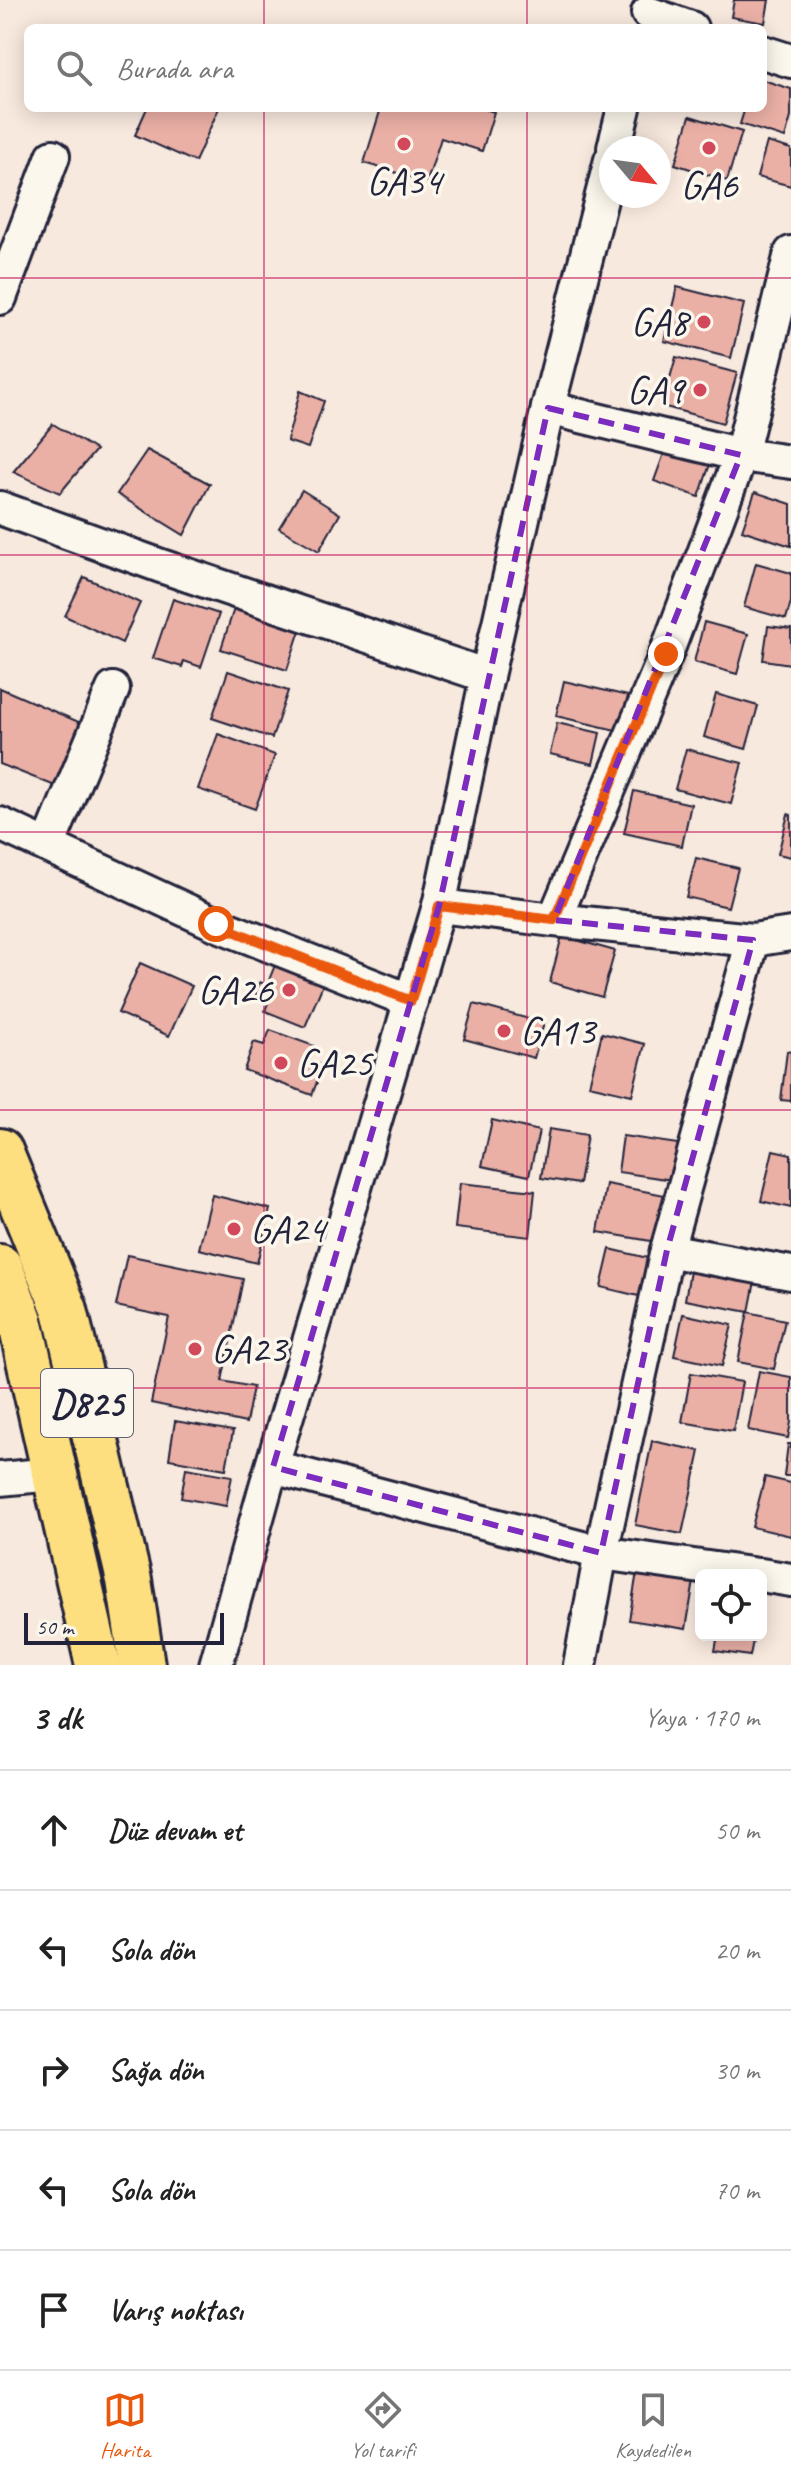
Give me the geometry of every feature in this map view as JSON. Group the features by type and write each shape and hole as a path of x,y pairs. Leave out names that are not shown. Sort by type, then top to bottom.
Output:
{"highway":[{"name":"D825","path":"0,1151 65,1310 129,1580 142,1665"},
{"name":"D825","path":"0,1267 20,1320 98,1665"}],"street":[{"path":"648,14 679,24"},
{"path":"767,53 791,61"},
{"path":"617,136 623,112"},
{"path":"0,298 53,156"},
{"path":"216,1665 439,906 548,408 599,207"},
{"path":"554,920 666,654 741,455 791,253"},
{"path":"548,408 741,455 791,462"},
{"path":"0,508 487,676"},
{"path":"48,846 113,689"},
{"path":"0,824 216,924 411,1001"},
{"path":"439,906 753,940 791,934"},
{"path":"580,1665 601,1553 667,1250 753,940"},
{"path":"667,1250 791,1273"},
{"path":"273,1467 601,1553 717,1569"},
{"path":"0,1479 55,1471"},
{"path":"767,1576 791,1580"}],"highlighted area":[{"path":"548,408 741,455 554,920 753,940 667,1250 601,1553 273,1467 439,906"}],"building":[{"path":"734,0 769,0 765,23 731,17"},
{"path":"767,81 791,89 791,117 785,138 740,124 744,112 767,112"},
{"path":"145,112 217,112 195,162 135,135"},
{"name":"GA34","path":"380,112 494,112 482,151 441,138 427,182 364,163"},
{"name":"GA6","path":"690,116 742,132 727,181 675,164"},
{"path":"767,142 791,149 791,186 757,177"},
{"name":"GA8","path":"677,287 744,304 731,358 664,341"},
{"name":"GA9","path":"676,357 737,373 723,423 662,406"},
{"path":"300,391 324,401 308,448 287,441"},
{"path":"53,424 96,450 60,493 13,472"},
{"path":"666,448 710,464 699,497 654,481"},
{"path":"147,450 210,484 184,535 117,494"},
{"path":"302,490 340,514 319,551 279,528"},
{"path":"755,492 791,504 791,546 742,530"},
{"path":"756,563 791,573 791,602 786,619 744,607"},
{"path":"84,577 140,603 122,643 65,616"},
{"path":"238,596 304,618 287,670 221,649"},
{"path":"173,599 219,614 201,667 184,661 182,667 153,658"},
{"path":"704,622 748,634 737,674 694,662"},
{"path":"768,626 791,629 791,664 763,660"},
{"path":"228,671 288,691 272,738 212,718"},
{"path":"564,681 628,696 620,731 556,716"},
{"path":"0,688 88,726 60,788 0,764"},
{"path":"716,694 758,706 746,749 704,737"},
{"path":"557,723 600,733 593,764 550,754"},
{"path":"218,734 275,755 255,809 198,789"},
{"path":"686,749 742,763 731,804 675,789"},
{"path":"634,791 691,804 682,846 624,833"},
{"path":"788,814 791,815 791,857 778,854"},
{"path":"696,858 738,868 728,907 686,897"},
{"path":"562,936 615,951 602,997 550,982"},
{"name":"GA26","path":"279,955 327,975 305,1027 265,1011 269,1000 255,994 260,982 267,985"},
{"path":"140,963 192,986 169,1036 118,1013"},
{"name":"GA13","path":"474,1004 544,1023 534,1058 464,1039"},
{"name":"GA25","path":"270,1030 314,1046 309,1061 323,1066 312,1095 244,1070 254,1042 264,1045"},
{"path":"602,1033 645,1044 632,1095 589,1085"},
{"path":"787,1051 791,1052 791,1101 781,1100"},
{"path":"492,1120 539,1131 529,1176 482,1166"},
{"path":"549,1129 587,1135 579,1184 541,1178"},
{"path":"623,1136 678,1144 673,1180 618,1172"},
{"path":"773,1150 791,1154 791,1208 761,1201"},
{"path":"460,1183 535,1191 530,1237 455,1228"},
{"path":"606,1184 665,1195 657,1242 598,1232"},
{"name":"GA24","path":"212,1195 270,1209 257,1263 199,1249"},
{"path":"610,1249 660,1261 651,1299 601,1287"},
{"name":"GA23","path":"127,1255 243,1279 222,1381 253,1387 246,1423 151,1403 169,1317 116,1306"},
{"path":"691,1265 756,1276 749,1312 685,1300"},
{"path":"748,1312 785,1320 774,1369 738,1362"},
{"path":"683,1314 732,1325 722,1366 674,1356"},
{"path":"759,1371 791,1377 788,1438 748,1430"},
{"path":"691,1373 742,1382 733,1431 682,1422"},
{"path":"175,1421 233,1431 226,1469 169,1459"},
{"path":"652,1441 700,1451 682,1534 635,1525"},
{"path":"788,1444 791,1444 791,1476 784,1476"},
{"path":"186,1468 232,1476 226,1506 181,1498"},
{"path":"765,1477 791,1483 791,1536 752,1527"},
{"path":"638,1566 695,1575 686,1629 629,1620"},
{"path":"717,1641 753,1641 750,1656 715,1651"}],"place":[{"name":"GA34","path":"404,144"},
{"name":"GA6","path":"709,148"},
{"name":"GA8","path":"704,322"},
{"name":"GA9","path":"700,390"},
{"name":"GA26","path":"289,990"},
{"name":"GA13","path":"504,1031"},
{"name":"GA25","path":"281,1063"},
{"name":"GA24","path":"234,1229"},
{"name":"GA23","path":"195,1349"}],"route":[{"path":"216,924 411,1001 439,906 554,920 666,654"}]}
